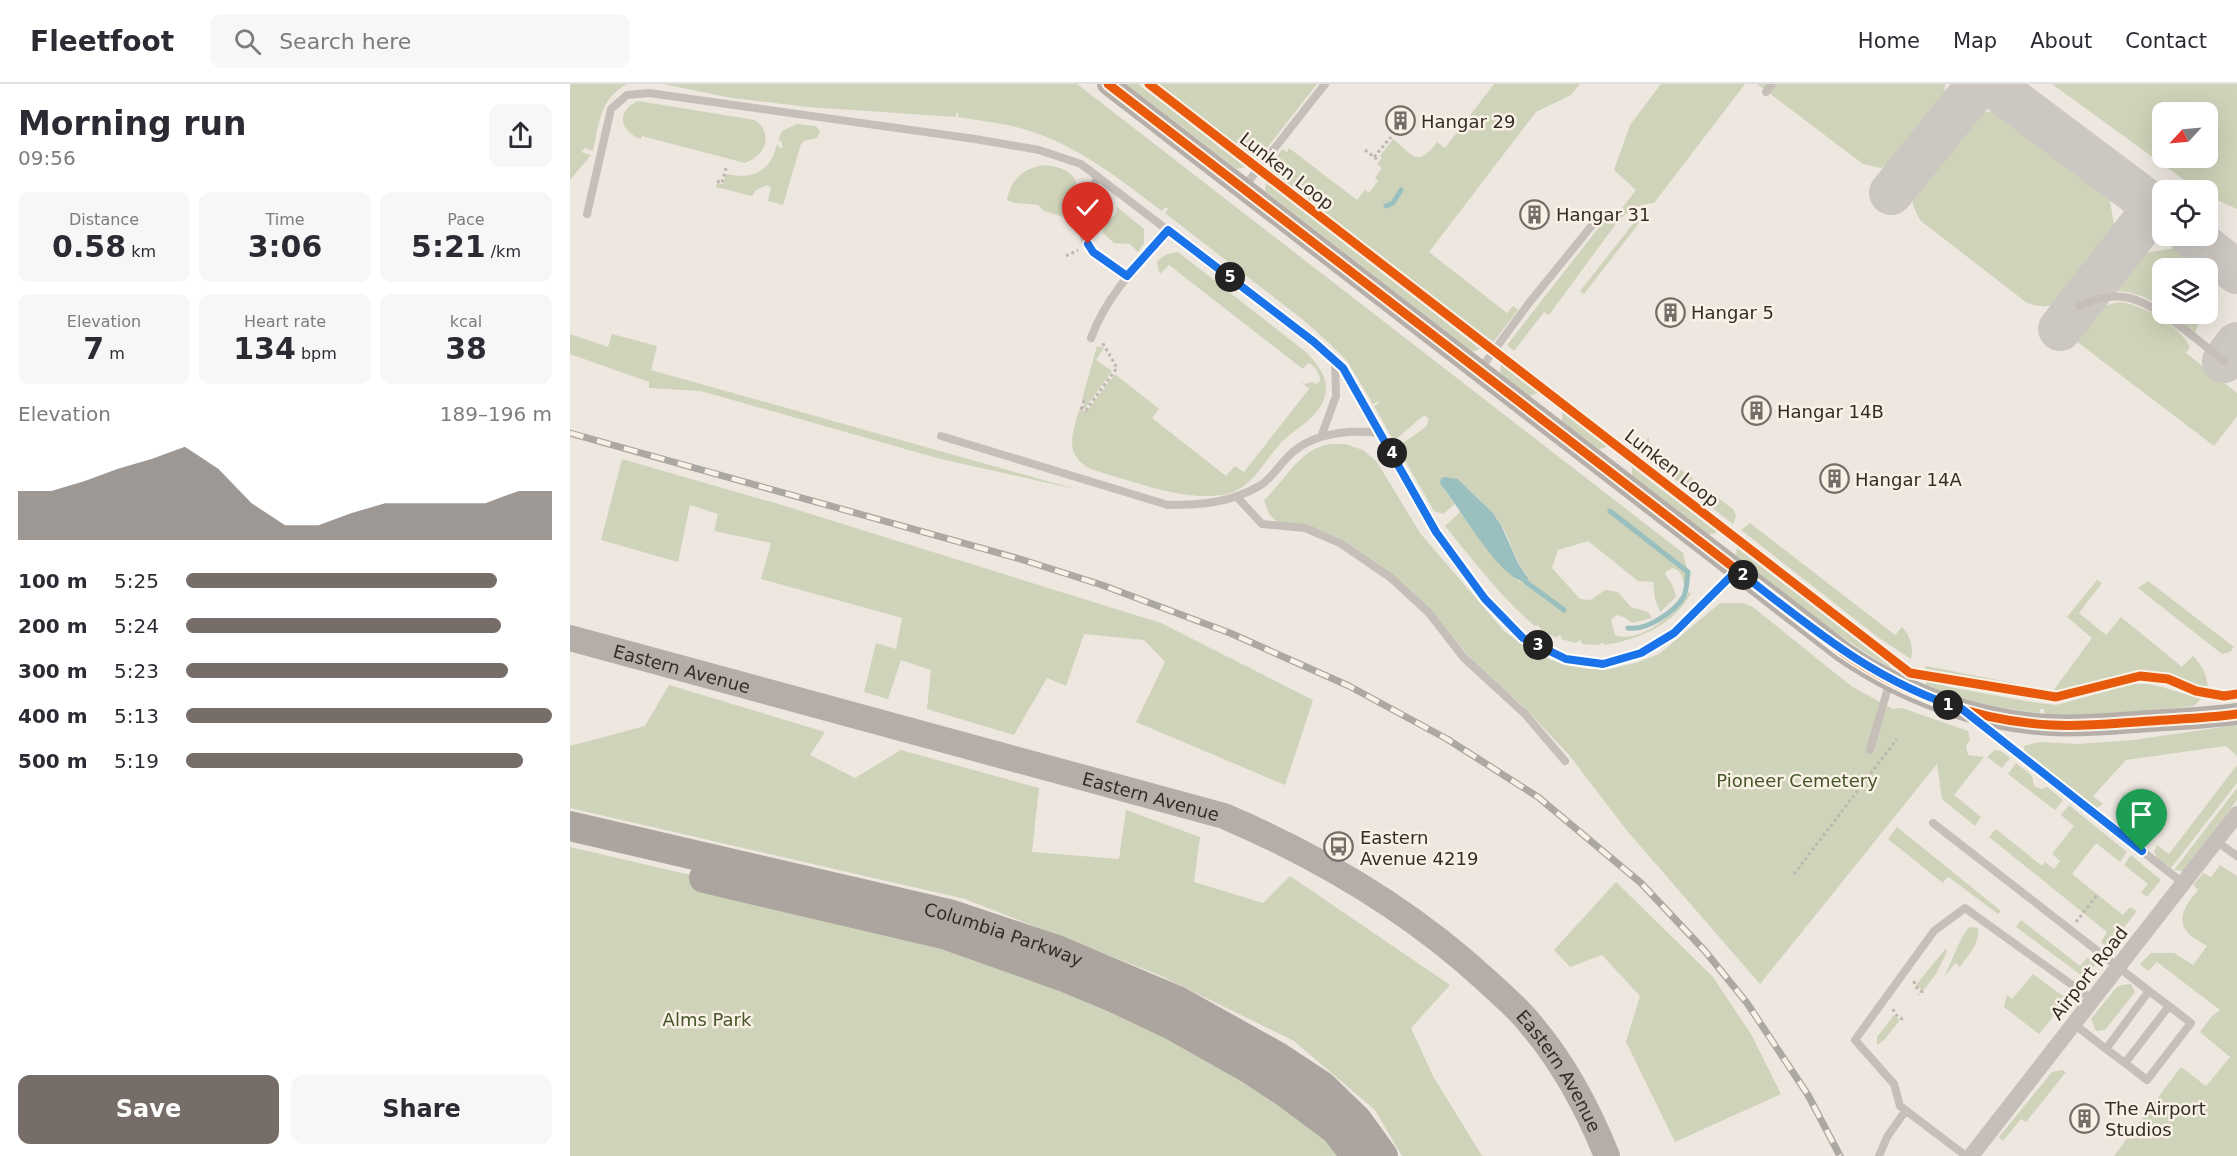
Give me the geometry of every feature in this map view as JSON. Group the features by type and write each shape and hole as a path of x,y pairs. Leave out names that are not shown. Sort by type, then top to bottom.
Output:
{"highway":[{"name":"Columbia Parkway","path":"570,826 949,914 1057,950 1179,1001 1278,1058 1322,1086 1357,1120 1383,1156"},
{"name":"Columbia Parkway","path":"570,847 947,935 1062,976 1172,1025 1250,1069 1336,1130 1356,1156"}],"main road":[{"name":"Eastern Avenue","path":"570,638 1224,816 1266,834 1340,874 1420,926 1468,964 1517,1009 1555,1056 1579,1094 1607,1156"}],"street":[{"path":"1108,84 1843,652 1890,681 1934,701 2014,722 2088,726 2237,714"},
{"name":"Airport Road","path":"1971,1156 2237,814"}],"lane":[{"path":"1243,189 1324,84"},
{"path":"1766,92 1772,84"},
{"path":"587,214 611,109 627,95 649,93 1039,150 1081,164 1314,342 1343,368 1436,532 1485,599 1523,638 1566,659 1603,664 1641,653 1674,633 1737,570"},
{"path":"1097,177 1084,212 1084,236 1093,252 1127,276"},
{"path":"1478,371 1529,303 1602,213"},
{"path":"1091,338 1100,315 1127,276 1168,230"},
{"path":"2079,306 2099,298 2123,296 2147,303 2224,361"},
{"path":"1321,436 1336,396 1335,360"},
{"path":"941,435 1168,506 1206,505 1237,497 1263,484 1294,451 1321,436 1356,430 1380,433"},
{"path":"1237,497 1262,524 1305,528 1340,543 1390,578 1429,613 1464,658 1525,714 1565,761"},
{"path":"1870,750 1890,681"},
{"path":"1962,709 2183,883"},
{"path":"1933,823 2191,1023 2147,1080 2074,1024"},
{"path":"2216,841 2237,856"},
{"path":"1966,1156 1900,1106 1894,1084 1855,1040 1934,931 1965,908 2093,999"},
{"path":"2106,1049 2149,991"},
{"path":"2125,1063 2169,1006"},
{"path":"1879,1156 1887,1137 1906,1110"}],"path":[{"path":"1374,157 1391,137"},
{"path":"1365,150 1378,160"},
{"path":"717,181 722,183 726,168"},
{"path":"1076,242 1082,254"},
{"path":"1084,400 1081,408 1086,410 1117,368 1094,328"},
{"path":"1794,874 1897,739"},
{"path":"2077,921 2097,895"},
{"path":"1915,986 1922,992 1919,995"},
{"path":"1894,1014 1902,1019 1903,1016"}],"green space":[{"path":"570,84 627,84 618,90 606,104 599,122 593,151 585,148 581,152 591,155 570,180"},
{"path":"663,84 1077,84 1683,553 1687,568 1686,588 1682,576 1676,569 1672,568 1667,571 1665,574 1673,586 1676,597 1660,612 1655,599 1653,582 1638,581 1588,541 1558,550 1552,568 1580,599 1591,600 1605,590 1618,592 1631,607 1648,612 1652,618 1632,623 1616,615 1611,620 1615,635 1625,637 1636,635 1657,625 1676,609 1689,592 1691,593 1675,614 1654,629 1630,639 1605,645 1603,643 1582,644 1581,640 1575,643 1561,639 1558,635 1557,638 1541,630 1538,625 1535,626 1499,591 1445,526 1461,511 1488,549 1520,582 1527,575 1497,518 1458,479 1440,484 1455,504 1443,514 1434,511 1397,447 1426,427 1429,419 1424,415 1394,441 1374,406 1379,403 1378,401 1373,404 1347,361 1328,342 1302,319 1165,213 1168,209 1165,207 1162,211 1098,164 1064,145 1019,128 958,117 958,113 956,117 808,107 732,98"},
{"path":"1126,84 1138,84 1245,167 1237,169"},
{"path":"1153,84 1317,84 1255,163"},
{"path":"1494,84 1580,84 1571,95 1536,112 1429,252 1507,313 1513,306 1518,310 1491,345 1267,172 1282,149 1287,152 1289,148 1357,200 1365,190 1369,193 1378,181 1375,178 1382,168 1377,164 1393,139 1415,157 1425,155 1437,142 1445,148"},
{"path":"1661,84 1745,84 1654,203 1634,208 1618,221 1549,315 1544,312 1514,351 1507,345 1607,217 1612,221 1636,190 1614,170 1630,125"},
{"path":"1757,84 1945,84 1944,97 1926,124 1895,163 1880,168 1863,164"},
{"path":"2052,84 2237,84 2237,209 2218,200 2218,180 2184,180 2168,168 2218,168 2218,102 2152,102 2152,157"},
{"path":"638,101 755,120 764,132 765,144 758,155 745,163 642,136 641,139 628,131 623,121 626,110"},
{"path":"1984,111 1997,113 2109,195 2115,230 2069,292 2055,304 2041,306 2027,303 1921,221 1914,209 1913,195 1930,166 1966,123"},
{"path":"797,124 816,126 820,131 817,138 801,144 783,205 768,201 771,188 767,185 756,190 752,196 716,187 717,183 723,184 726,174 745,176 765,167 777,144 783,148 781,141 778,141 782,131"},
{"path":"1045,165 1067,172 1076,183 1073,222 1044,211 1038,205 1007,200 1019,176 1030,169"},
{"path":"1266,183 1480,349 1473,352 1265,191"},
{"path":"1117,207 1144,229 1144,243 1138,252 1130,244 1114,243 1103,233 1102,227 1114,216"},
{"path":"1643,218 1584,294 1580,291 1633,224"},
{"path":"2177,248 2188,258 2152,258 2152,301 2140,295 2113,291 2142,253"},
{"path":"1178,252 1306,352 1320,370 1326,385 1323,400 1314,415 1279,445 1248,482 1241,488 1223,495 1174,493 1093,470 1077,458 1072,444 1079,410 1087,411 1115,374 1159,409 1152,418 1226,476 1235,466 1244,472 1309,389 1300,380 1305,384 1312,382 1316,384 1320,381 1313,366 1308,363 1303,369 1169,265 1160,274 1157,263 1159,260 1166,255"},
{"path":"2120,302 2140,307 2152,313 2152,324 2169,324 2178,331 2190,347 2186,353 2237,393 2237,416 2214,446 2076,341 2103,306"},
{"path":"2183,324 2198,324 2195,333"},
{"path":"570,334 608,347 612,334 657,346 651,370 1079,490 937,458 701,391 649,388 649,382 570,354"},
{"path":"1097,346 1104,348 1096,360 1112,371 1085,408 1083,407 1085,400 1082,399"},
{"path":"1501,365 1538,393 1530,396 1500,373"},
{"path":"1562,412 1607,447 1599,449 1562,421"},
{"path":"1649,437 1649,445 1734,510 1736,517 1733,524 1637,450"},
{"name":"Pioneer Cemetery","path":"1345,444 1363,450 1377,462 1420,533 1504,631 1536,654 1562,664 1587,669 1610,669 1639,662 1659,654 1720,603 1743,603 1753,607 1851,686 1893,709 1902,708 1968,731 1970,740 1966,746 1968,755 1984,757 1954,795 1981,817 1975,826 1942,799 1937,764 1760,984 1628,832 1569,755 1520,703 1479,669 1432,611 1392,575 1340,538 1306,525 1278,523 1269,514 1264,500 1299,461 1315,449 1325,445"},
{"path":"622,459 785,506 1161,623 1313,700 1285,785 1136,722 1165,662 1144,640 1084,634 1066,686 1047,678 1014,735 927,709 931,670 901,660 888,699 864,692 876,643 896,649 902,618 761,579 771,543 714,531 718,514 690,505 678,562 601,540"},
{"path":"1632,467 1717,532 1709,535 1632,475"},
{"path":"1750,523 1895,635 1902,627 1911,642 1911,659 1879,638 1741,530"},
{"path":"1737,548 1868,649 1894,666 1889,667 1869,655 1811,614 1736,556"},
{"path":"2097,580 2102,583 2079,613 2106,635 2121,617 2182,667 2193,656 2204,672 2208,691 2164,678 2139,675 2123,677 2068,693 2041,695 1950,678 1924,670 1926,666 2053,691 2092,638 2067,617"},
{"path":"2148,581 2234,647 2230,652 2222,654 2138,588"},
{"path":"1925,680 1949,687 2056,705 2134,684 2162,687 2201,699 2194,706 2095,716 2045,714 2044,709 2040,709 2040,713 1996,707 1968,700 1926,685"},
{"path":"669,685 825,732 810,755 855,778 901,750 1039,788 1032,852 1119,859 1126,810 1200,837 1194,882 1263,903 1290,876 1450,985 1411,1028 1433,1076 1482,1156 1402,1156 1375,1110 1294,1041 1159,975 965,899 570,808 570,746 645,726"},
{"path":"2237,725 2237,756 2226,746 2126,760 2093,796 2103,804 2097,808 2024,754 2024,746 2039,742 2078,744 2133,740"},
{"path":"1995,750 2001,751 2010,758 2002,768 1987,757"},
{"path":"2016,763 2032,776 2034,786 2041,789 2047,787 2063,800 2055,810 2008,774"},
{"path":"2237,765 2237,783 2171,868 2157,858 2154,852 2157,845 2169,854"},
{"path":"2237,788 2237,800 2183,871 2174,870"},
{"path":"2069,805 2127,852 2120,862 2096,843 2072,874 2123,915 2130,907 2137,911 2108,948 2101,942 2107,932 1989,837 1996,829 2042,866 2045,862 2054,869 2060,861 2052,854 2074,826 2061,815"},
{"path":"1897,827 2001,911 1998,914 1950,878 1947,877 1943,883 1888,839"},
{"name":"Alms Park","path":"570,847 880,919 1115,998 1356,1156 570,1156"},
{"path":"2131,855 2161,880 2147,897 2141,892 2148,884 2124,865"},
{"path":"2220,865 2237,876 2237,1156 2114,1156 2181,1067 2206,1086 2230,1057 2200,1032 2212,1016 2220,1010 2157,962 2148,971 2140,964 2151,953 2174,953 2193,965 2207,946 2187,932 2182,921 2183,915 2187,904 2198,890 2193,885 2203,873 2211,877"},
{"path":"1616,882 1713,977 1751,1034 1781,1094 1675,1142 1626,1042 1640,996 1602,955 1570,967 1554,950"},
{"path":"2021,920 2080,966 2088,957 2097,963 2085,978 2016,927"},
{"path":"1970,927 1978,928 1978,934 1970,954 1960,967 1955,963 1944,977 1960,942"},
{"path":"1946,948 1947,952 1936,974 1923,991 1916,985"},
{"path":"2033,974 2063,996 2066,994 2069,997 2039,1034 2004,1007 2007,995 2012,999"},
{"path":"2131,984 2135,992 2105,1030 2096,1031 2091,1019 2116,988"},
{"path":"1894,1015 1900,1020 1885,1039 1877,1045 1877,1037"},
{"path":"2062,1070 2066,1072 2026,1122 2021,1119 2003,1141 1999,1137 2052,1072"}],"water":[{"path":"1444,477 1458,479 1493,513 1528,578 1526,582 1515,578 1492,556 1440,484"}],"waterway":[{"path":"1386,206 1393,203 1401,190"},
{"path":"1610,511 1688,572 1684,596 1674,608 1643,627 1628,628"},
{"path":"1526,582 1564,610"}],"taxiway":[{"path":"1891,193 1979,84"},
{"path":"1991,84 2152,205"},
{"path":"2060,329 2152,211"},
{"path":"2204,246 2237,272"},
{"path":"2224,361 2237,344"}],"railway":[{"path":"570,433 1020,559 1102,585 1230,633 1349,686 1447,739 1538,797 1641,883 1705,951 1747,1003 1808,1095 1840,1156"}],"cycle path":[{"path":"1108,84 1843,652 1891,681 1942,703 1968,711 1995,718 2051,725 2088,725 2237,714"},
{"name":"Lunken Loop","path":"1149,84 1910,673 2056,697 2140,676 2168,679 2196,691 2224,696 2237,694"}],"place":[{"name":"Hangar 29","path":"1400,121"},
{"name":"Hangar 31","path":"1535,214"},
{"name":"Hangar 5","path":"1670,312"},
{"name":"Hangar 14B","path":"1756,411"},
{"name":"Hangar 14A","path":"1834,479"},
{"name":"Eastern Avenue 4219","path":"1339,847"},
{"name":"The Airport Studios","path":"2084,1118"}],"route":[{"path":"1088,244 1093,252 1127,276 1168,230 1314,342 1343,368 1436,532 1485,599 1523,638 1566,659 1603,664 1641,653 1674,633 1737,570 1855,660 1890,681 1934,701 1962,709 2142,851"}]}
